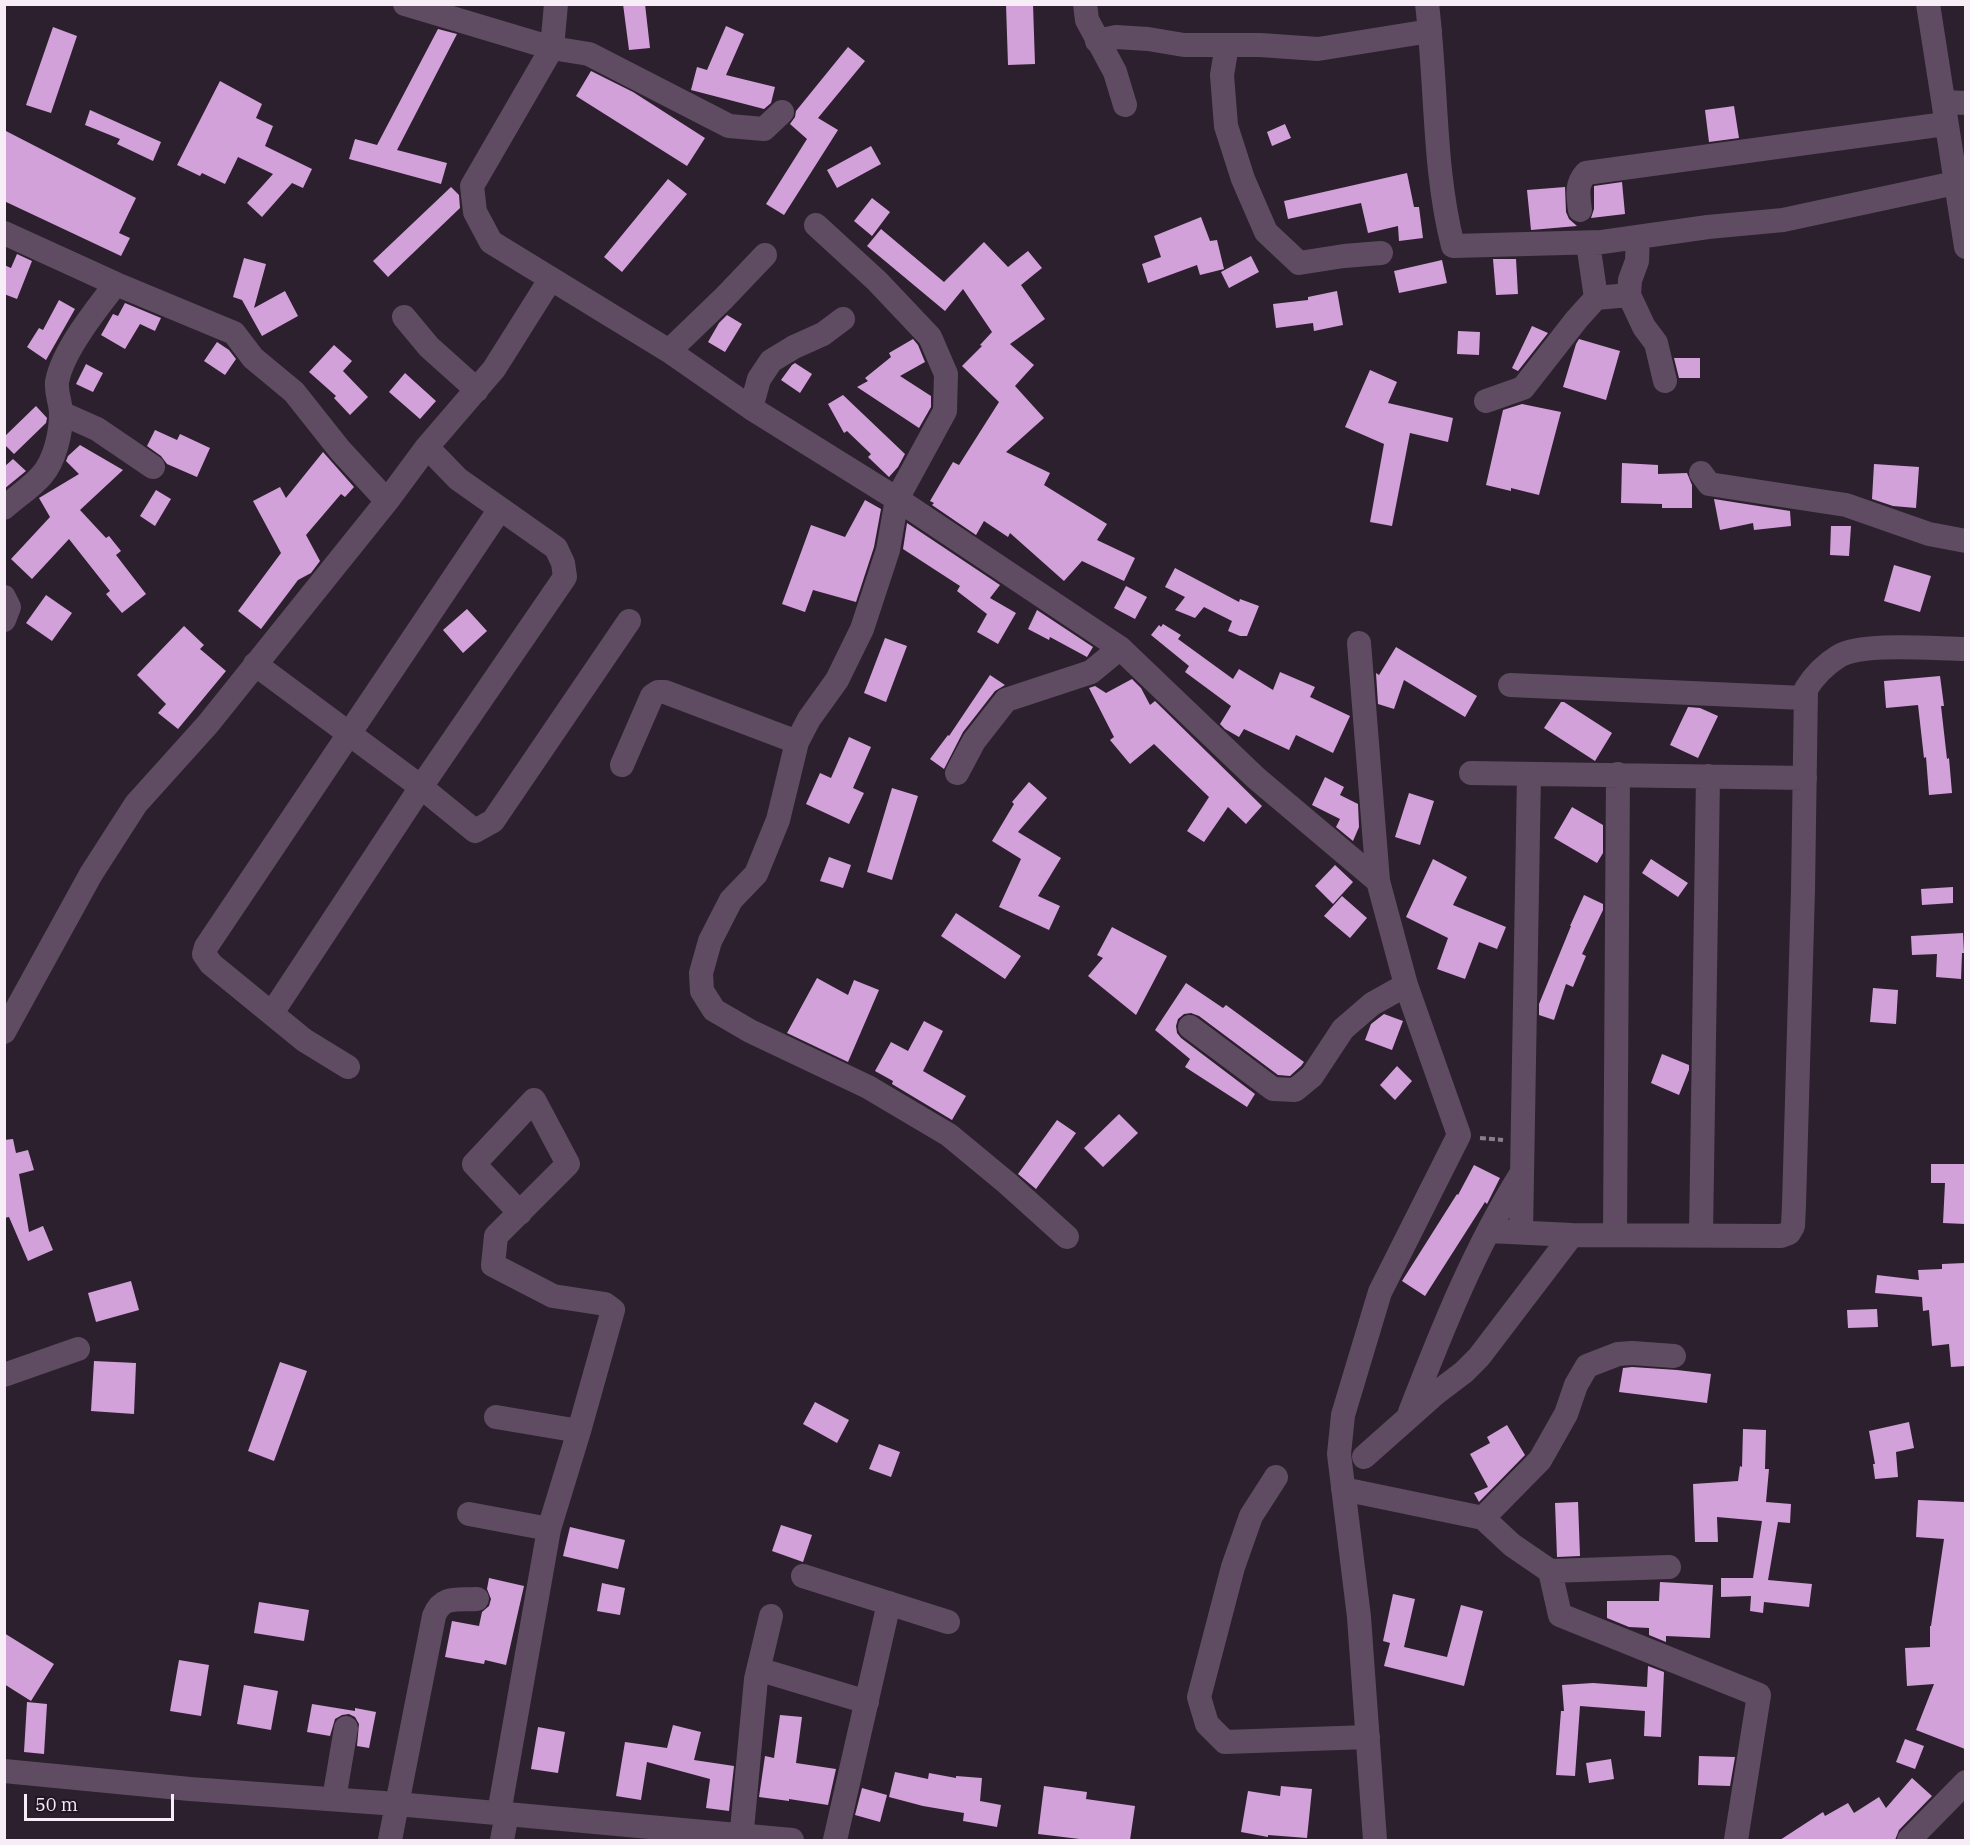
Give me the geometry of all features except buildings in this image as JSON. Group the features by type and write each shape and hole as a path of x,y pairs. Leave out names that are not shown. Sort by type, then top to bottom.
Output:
{"street":[{"path":"405,4 552,48 590,54 729,126 764,129 782,112"},
{"path":"556,4 552,48 472,186 475,212 491,242 669,351 751,408 897,498 1120,648 1256,778 1378,881"},
{"path":"1085,4 1087,20 1115,72 1125,105"},
{"path":"1427,4 1441,180 1453,246 1588,243 1708,227 1783,220 1955,183"},
{"path":"1928,4 1952,110 1955,183 1965,238"},
{"path":"1097,41 1116,37 1184,45 1260,45 1318,49 1430,32"},
{"path":"1227,45 1222,75 1226,126 1243,179 1266,232 1299,263 1381,253"},
{"path":"1580,210 1578,189 1586,173 1952,110"},
{"path":"816,225 877,281 930,337 946,374 945,411 897,498 888,550 862,629 837,680 809,719 797,742 778,820 756,874 731,900 710,941 701,973 702,991 714,1010 750,1031 868,1087 949,1135 1067,1237"},
{"path":"4,233 116,284 234,333 253,358 294,392 340,450 387,501"},
{"path":"1638,237 1637,261 1630,280 1629,295 1644,327 1656,343 1665,381"},
{"path":"1588,243 1596,298"},
{"path":"669,351 765,255"},
{"path":"4,1032 91,874 136,804 208,724 387,501 427,447 494,369 550,280"},
{"path":"4,508 42,475 51,460 57,441 61,413 57,397 57,382 81,333 116,284"},
{"path":"1486,401 1523,388 1596,298 1629,295"},
{"path":"404,317 429,347 477,390"},
{"path":"751,408 759,379 771,362 794,347 823,334 843,320"},
{"path":"61,413 97,429 153,467"},
{"path":"272,1013 421,787 565,577 563,563 556,548 458,479 427,447"},
{"path":"1701,473 1710,484 1846,505 1929,534 1965,541"},
{"path":"348,1067 304,1040 211,964 204,954 500,509"},
{"path":"4,597 9,607 4,620"},
{"path":"255,664 421,787 475,831 493,821 629,621"},
{"path":"1359,643 1378,881 1406,985 1459,1135 1380,1292 1342,1415 1339,1454 1359,1617 1375,1840"},
{"path":"957,773 974,741 1006,700 1091,672 1120,648"},
{"path":"1489,1231 1572,1235 1781,1236 1789,1233 1793,1226 1806,689 1812,680 1840,655 1852,651 1889,648 1965,649"},
{"path":"1509,685 1804,698"},
{"path":"622,765 652,696 658,692 665,692 797,742"},
{"path":"1471,773 1805,778"},
{"path":"1521,1232 1529,774"},
{"path":"1615,1234 1618,774"},
{"path":"1701,1235 1708,776"},
{"path":"1190,1027 1273,1089 1295,1090 1312,1076 1343,1029 1372,1004 1406,985"},
{"path":"1408,1417 1468,1270 1504,1201 1521,1174"},
{"path":"502,1840 503,1813 549,1530 613,1310 605,1304 553,1296 493,1265 496,1236 520,1212"},
{"path":"1364,1457 1479,1357 1572,1235"},
{"path":"4,1374 78,1349"},
{"path":"1483,1518 1540,1460 1566,1414 1576,1384 1587,1366 1625,1354 1674,1356"},
{"path":"496,1417 579,1431"},
{"path":"1276,1477 1251,1516 1233,1567 1199,1697 1207,1724 1225,1742 1368,1737"},
{"path":"1343,1489 1483,1518 1512,1545 1550,1571 1669,1567"},
{"path":"469,1514 549,1530"},
{"path":"1550,1571 1560,1615 1759,1695 1736,1840"},
{"path":"803,1576 948,1622"},
{"path":"390,1840 434,1616 438,1606 445,1600 477,1599"},
{"path":"835,1840 890,1603"},
{"path":"741,1839 756,1678 771,1616"},
{"path":"771,1673 867,1702"},
{"path":"334,1799 345,1728"},
{"path":"4,1771 190,1789 652,1826 741,1839 792,1840"},
{"path":"1909,1840 1965,1782"}],"path":[{"path":"1459,1135 1521,1142"}]}
